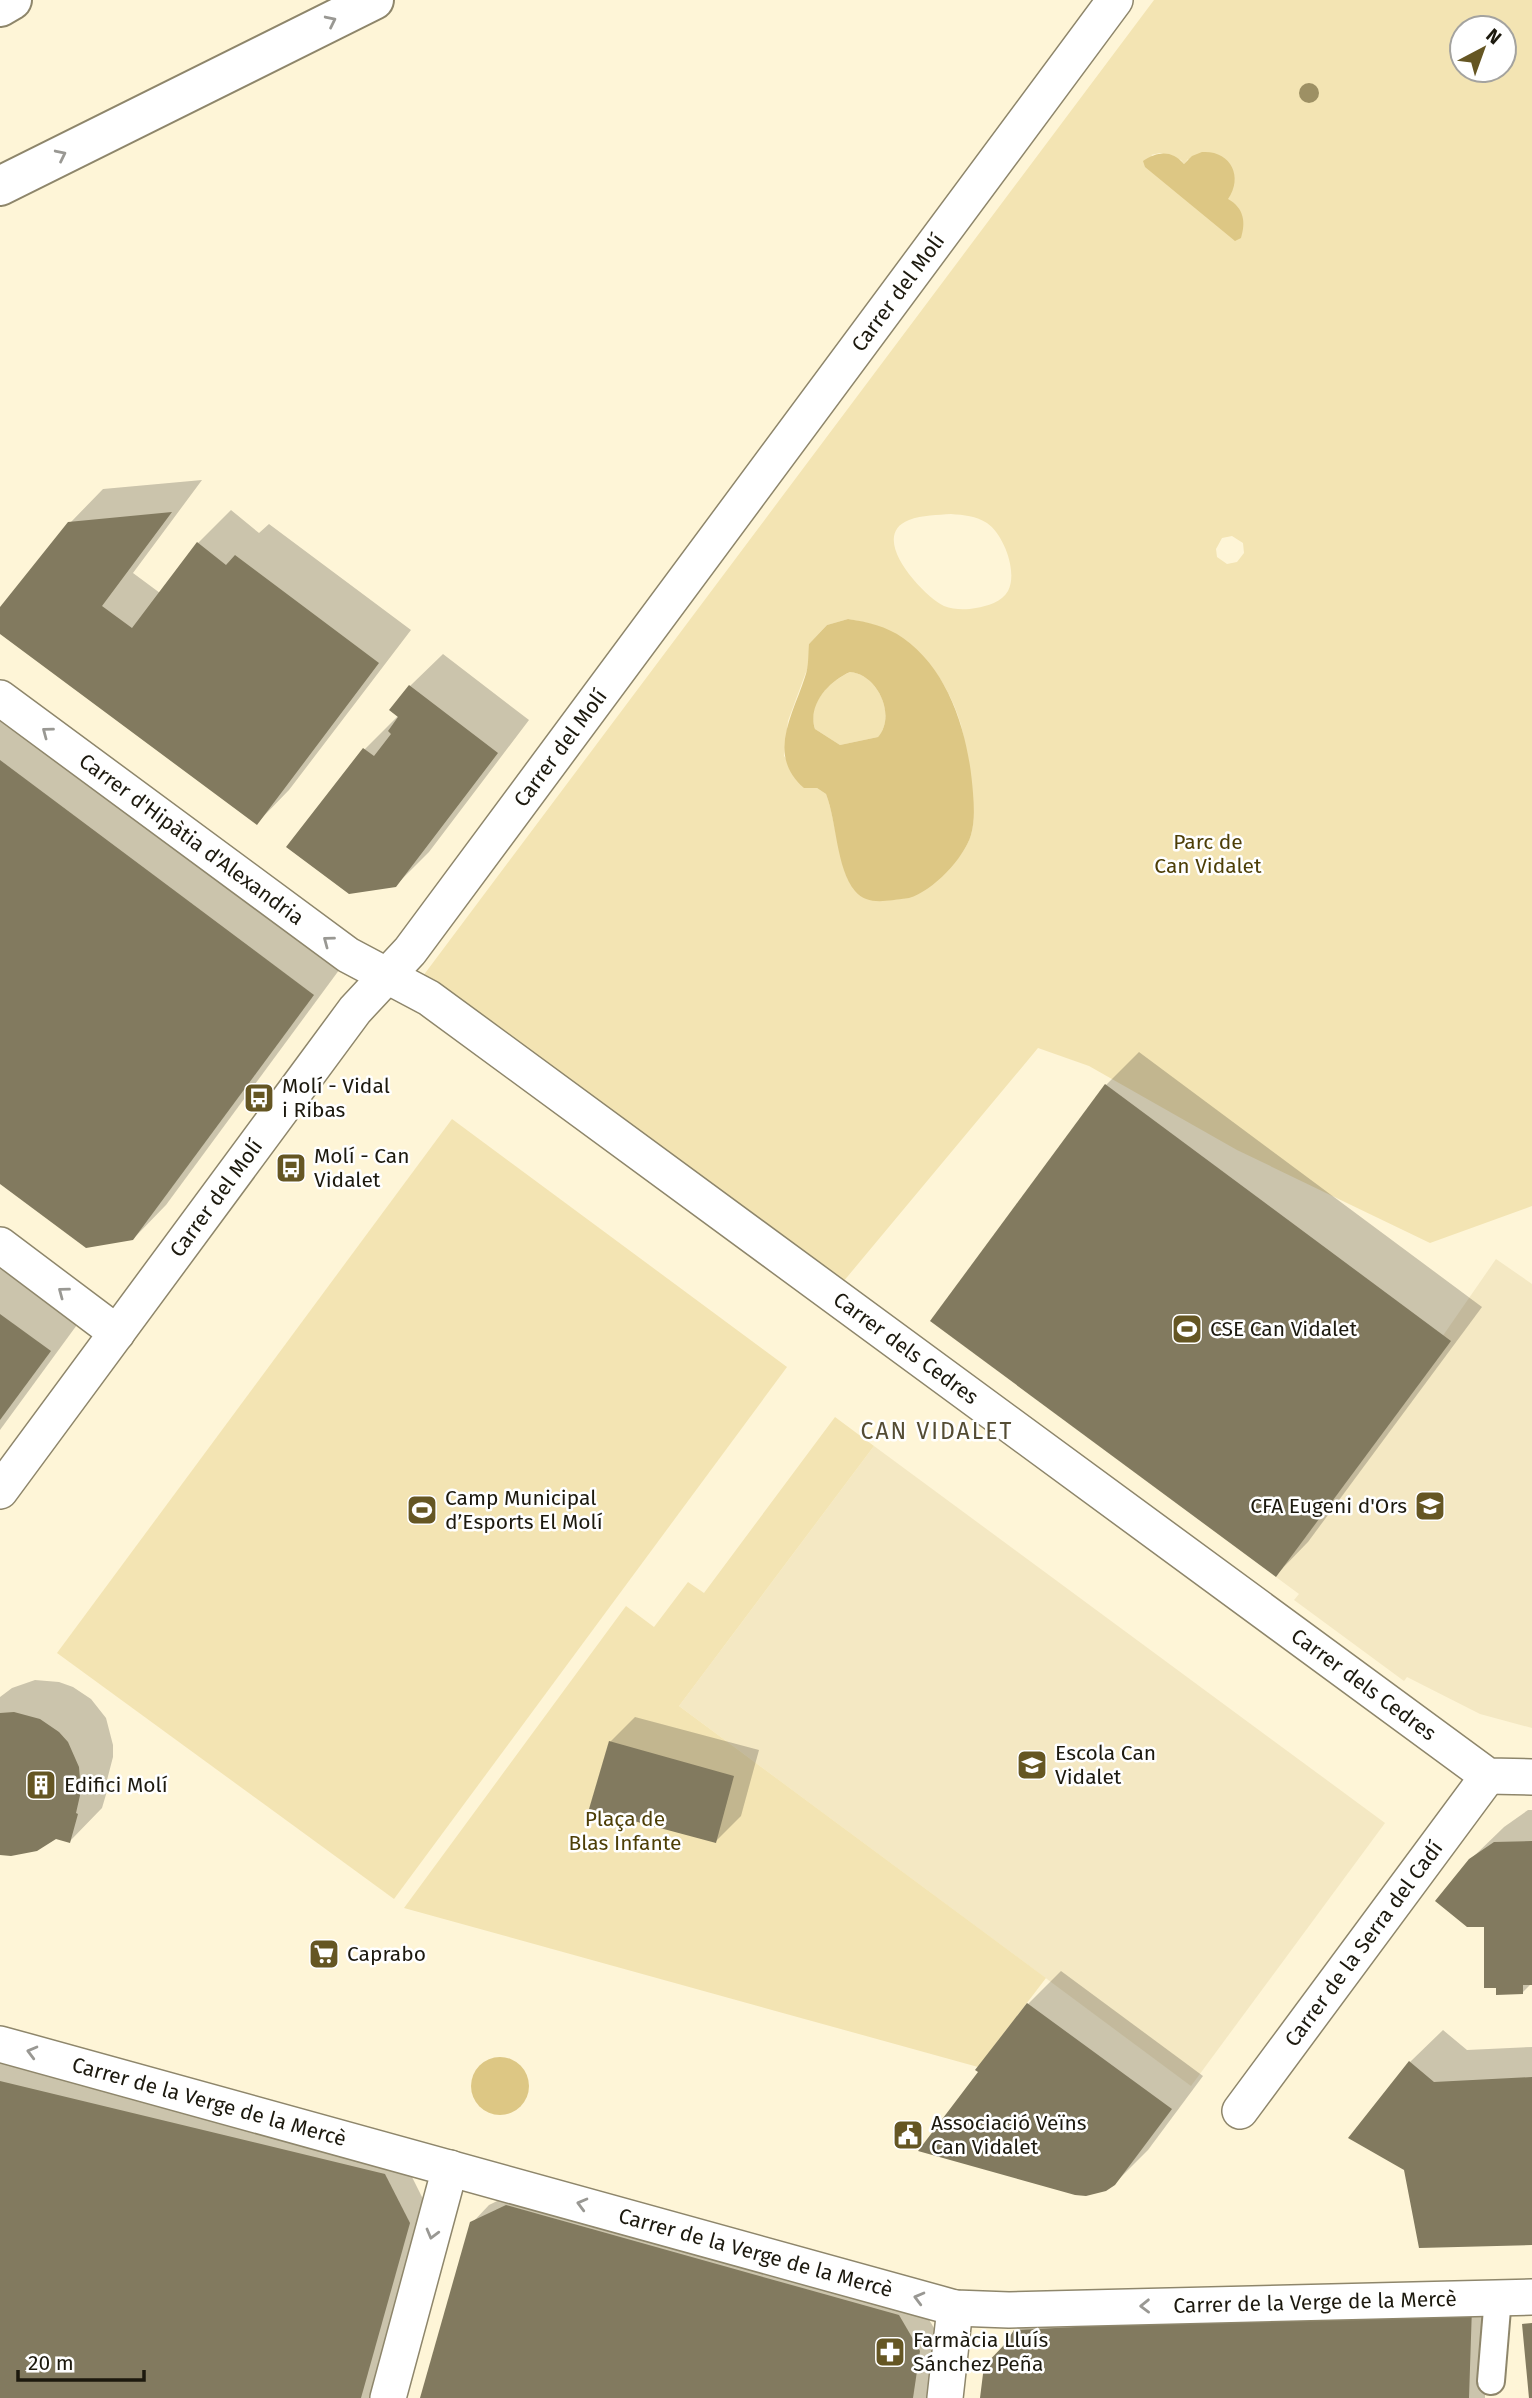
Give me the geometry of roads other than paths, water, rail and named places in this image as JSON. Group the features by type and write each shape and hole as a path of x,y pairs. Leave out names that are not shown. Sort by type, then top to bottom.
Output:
{"highway":[{"path":"0,7 12,0"},
{"path":"0,186 374,0"}],"street":[{"name":"Carrer del Molí","path":"0,1491 355,1010 410,951 1115,0"},
{"name":"Carrer d'Hipàtia d'Alexandria","path":"0,698 348,956 386,976"},
{"name":"Carrer dels Cedres","path":"386,976 429,998 1488,1776"},
{"path":"0,1245 117,1333"},
{"path":"1488,1776 1532,1777"},
{"name":"Carrer de la Serra del Cadí","path":"1240,2111 1488,1776"},
{"name":"Carrer de la Verge de la Mercè","path":"0,2044 956,2308 1009,2310 1532,2297"},
{"path":"388,2398 450,2168"},
{"path":"1491,2381 1498,2297"},
{"path":"945,2398 956,2308"}],"place":[{"name":"Molí - Vidal i Ribas","path":"259,1098"},
{"name":"Molí - Can Vidalet","path":"291,1168"},
{"name":"CSE Can Vidalet","path":"1187,1329"},
{"name":"CFA Eugeni d'Ors","path":"1430,1506"},
{"name":"Camp Municipal d’Esports El Molí","path":"422,1510"},
{"name":"Escola Can Vidalet","path":"1032,1765"},
{"name":"Edifici Molí","path":"41,1785"},
{"name":"Caprabo","path":"324,1954"},
{"name":"Associació Veïns Can Vidalet","path":"908,2135"},
{"name":"Farmàcia Lluís Sánchez Peña","path":"890,2352"}],"district":[{"name":"CAN VIDALET","path":"937,1431"}],"park label":[{"name":"Parc de Can Vidalet","path":"1208,854"},
{"name":"Plaça de Blas Infante","path":"625,1831"}]}
